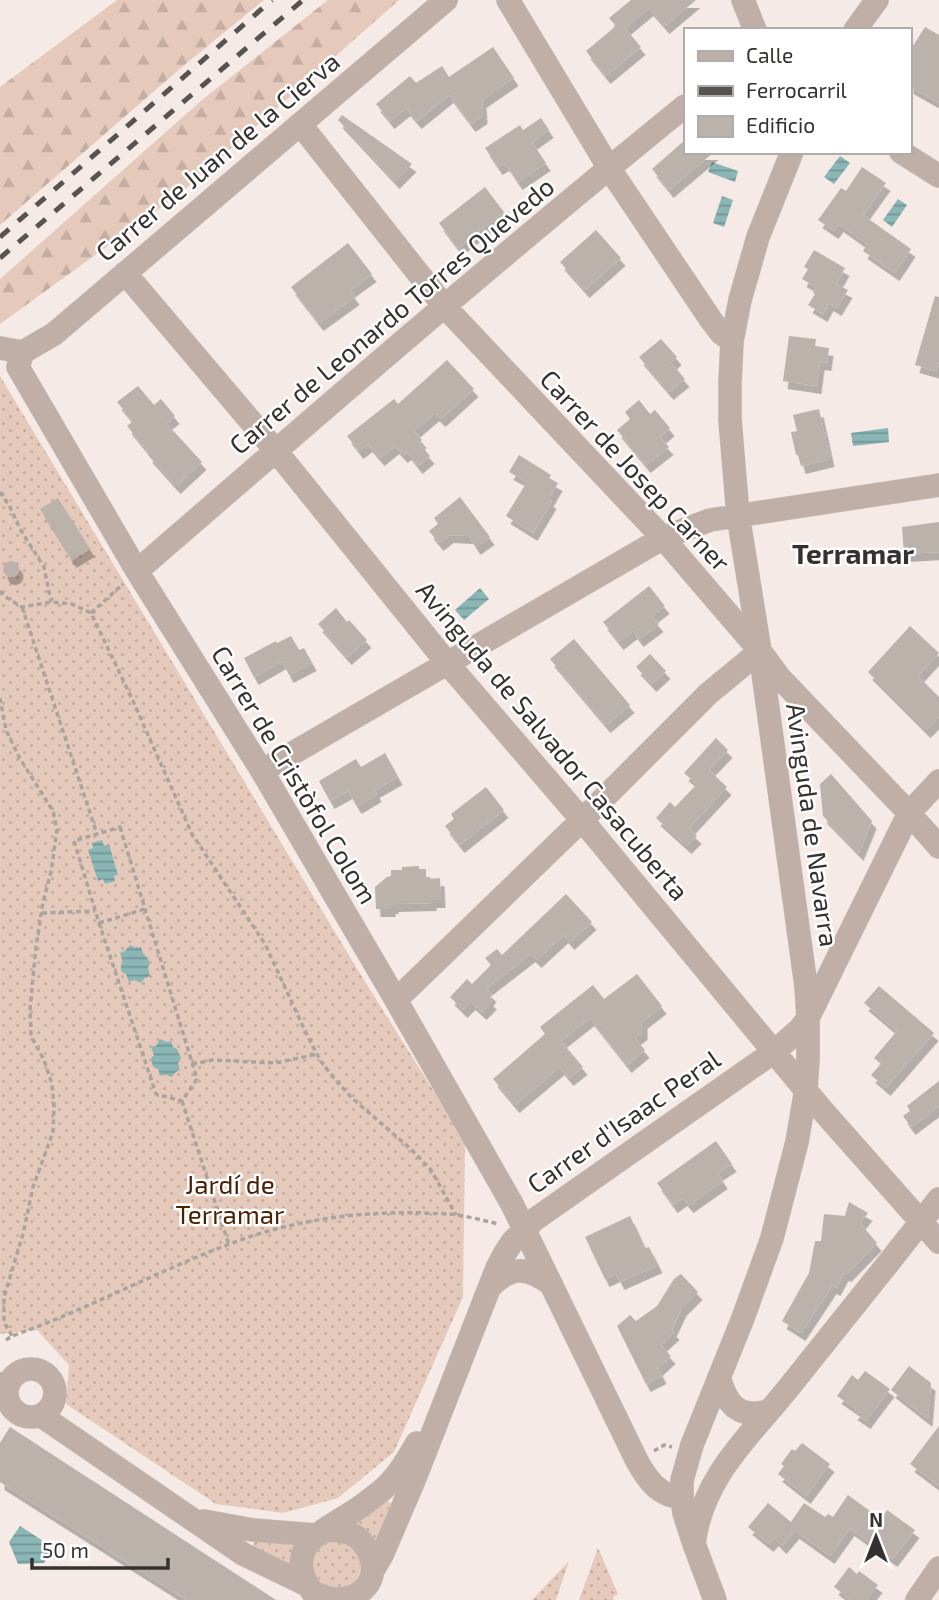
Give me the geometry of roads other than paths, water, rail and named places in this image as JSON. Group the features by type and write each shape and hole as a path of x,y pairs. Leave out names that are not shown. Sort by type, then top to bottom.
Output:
{"street":[{"name":"Carrer de Juan de la Cierva","path":"23,352 54,334 446,0"},
{"path":"508,0 609,168 711,320 732,341"},
{"path":"743,0 754,28"},
{"path":"856,28 877,0"},
{"name":"Carrer de Leonardo Torres Quevedo","path":"137,571 684,107"},
{"name":"Carrer de Josep Carner","path":"300,124 445,307 663,538 780,678 939,847"},
{"name":"Avinguda de Navarra","path":"682,1497 682,1480 688,1458 772,1238 797,1142 806,1089 808,1018 799,936 760,651 738,515 730,420 732,341 740,300 758,237 791,154"},
{"path":"904,154 939,176"},
{"name":"Avinguda de Salvador Casacuberta","path":"125,273 276,451 448,664 582,820 822,1110 939,1242"},
{"path":"0,348 23,352"},
{"name":"Carrer de Cristòfol Colom","path":"23,352 18,367 137,571 262,771 396,1000 525,1229 642,1470 666,1495 682,1497"},
{"path":"262,771 663,538 710,520 939,485"},
{"path":"396,1000 708,694 760,651"},
{"path":"808,1018 909,813 939,780"},
{"name":"Carrer d'Isaac Peral","path":"373,1583 505,1253 534,1220 775,1051 808,1018"},
{"path":"694,1544 696,1526 708,1497 735,1449 769,1411 939,1199"},
{"path":"490,1287 512,1271 530,1272 551,1284"},
{"path":"27,1369 42,1372 53,1383 54,1399 50,1406 40,1415 22,1415 16,1411 10,1405 6,1376 27,1369"},
{"path":"719,1377 727,1398 735,1408 757,1414 769,1411"},
{"name":"Carrer d'Isaac Peral","path":"319,1533 383,1490 401,1470 449,1389"},
{"path":"40,1415 185,1514 243,1553 313,1592 331,1599 342,1599 353,1596 373,1583 371,1560 363,1542 355,1536 338,1530 319,1533 253,1530 203,1521 185,1514"},
{"path":"682,1497 684,1513 715,1600"},
{"path":"313,1592 301,1568 305,1548 319,1533"},
{"path":"917,1600 939,1568"}],"water":[{"path":"840,156 850,163 834,184 824,177"},
{"path":"712,162 738,171 735,182 708,172"},
{"path":"722,196 733,200 724,227 713,223"},
{"path":"898,199 907,205 892,227 883,220"},
{"path":"888,428 889,442 853,446 851,433"},
{"path":"480,588 489,599 464,620 455,610"},
{"path":"102,840 104,846 109,844 118,875 114,876 115,881 105,884 103,879 98,881 88,850 93,848 92,843"},
{"path":"130,945 141,947 149,962 150,976 141,983 134,980 129,982 126,974 121,971 123,963 120,953"},
{"path":"160,1039 171,1041 181,1058 178,1063 180,1070 171,1077 165,1074 160,1076 158,1069 153,1067 151,1058 154,1055 151,1047 156,1046"},
{"path":"20,1526 54,1548 44,1563 18,1564 9,1542"}],"railway":[{"path":"0,237 272,0"},
{"path":"0,258 303,0"}],"district":[{"name":"Terramar","path":"853,554"}],"park label":[{"name":"Jardí de Terramar","path":"230,1200"}]}
